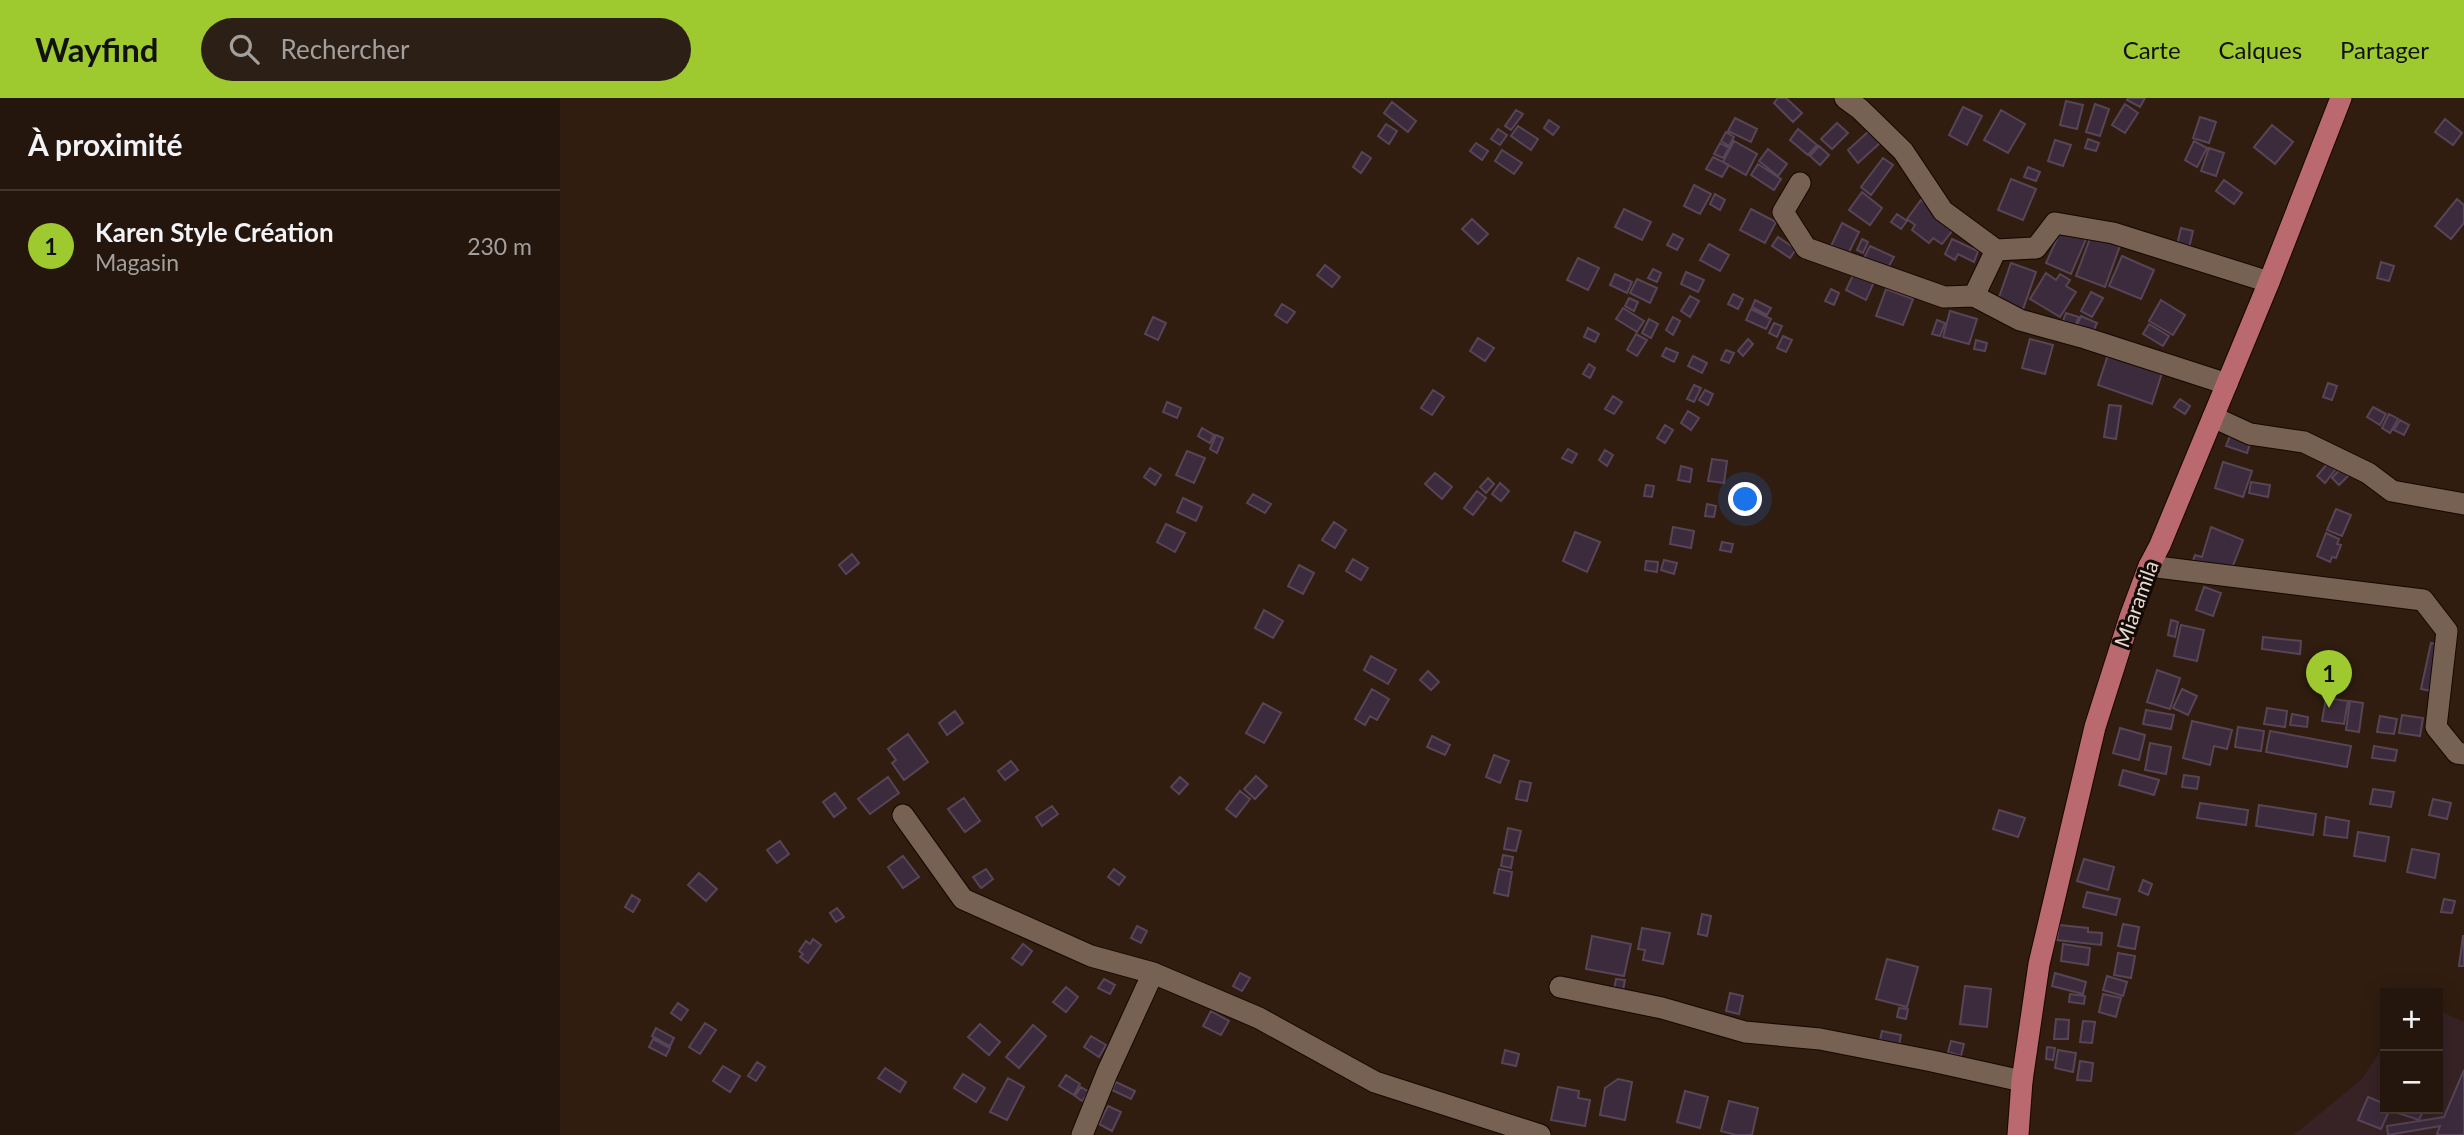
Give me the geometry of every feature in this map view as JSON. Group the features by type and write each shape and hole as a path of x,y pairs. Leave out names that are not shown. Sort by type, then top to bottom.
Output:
{"main road":[{"name":"Miaramila","path":"2018,1135 2022,1082 2039,964 2095,727 2149,566 2269,282 2341,98"}],"street":[{"path":"1845,98 1903,151 1943,211 1996,250 2036,248 2055,223 2113,233 2269,282"},
{"path":"1800,183 1783,212 1806,248 1944,298 1974,296 2020,320 2227,384"},
{"path":"1974,296 1996,250"},
{"path":"2213,417 2250,435 2304,442 2368,473 2392,491 2464,504"},
{"path":"2149,566 2423,600 2447,631 2436,727 2457,753 2464,754"},
{"path":"903,815 963,899 1091,956 1153,973 1259,1018 1376,1082 1540,1135"},
{"path":"1082,1135 1153,973"},
{"path":"1560,987 1662,1008 1745,1032 1820,1040 1932,1061 2022,1082"}],"shaded area":[{"path":"2443,1012 2464,1022 2464,1135 2294,1135 2361,1080 2380,1052 2380,1114 2443,1114"}],"building":[{"path":"1778,98 1786,98 1802,113 1793,122 1774,103"},
{"path":"2145,98 2140,107 2127,100"},
{"path":"2066,101 2083,105 2077,129 2060,125"},
{"path":"1392,102 1416,121 1408,132 1384,113"},
{"path":"2095,104 2109,109 2100,136 2086,132"},
{"path":"2125,104 2138,113 2125,133 2112,125"},
{"path":"1963,107 1982,116 1967,145 1949,135"},
{"path":"1516,110 1523,114 1511,130 1505,126"},
{"path":"2001,110 2025,124 2008,153 1984,140"},
{"path":"2200,117 2216,122 2209,143 2193,138"},
{"path":"1735,118 1757,129 1751,142 1728,131"},
{"path":"2445,119 2462,133 2453,145 2435,132"},
{"path":"1549,120 1559,127 1553,135 1544,128"},
{"path":"1837,123 1848,133 1832,149 1821,139"},
{"path":"1386,124 1397,131 1389,144 1378,136"},
{"path":"2272,125 2293,142 2275,164 2254,147"},
{"path":"1518,126 1538,139 1531,150 1511,136"},
{"path":"1498,129 1507,135 1500,145 1491,139"},
{"path":"1798,129 1817,145 1808,155 1790,140"},
{"path":"1869,131 1880,143 1858,163 1848,150"},
{"path":"1726,132 1734,137 1729,146 1721,141"},
{"path":"2088,139 2099,143 2096,151 2085,148"},
{"path":"2055,140 2071,145 2063,166 2048,161"},
{"path":"1734,141 1757,154 1746,175 1723,162"},
{"path":"2194,141 2207,148 2197,167 2185,160"},
{"path":"1476,143 1488,151 1482,160 1470,151"},
{"path":"1720,143 1729,148 1723,158 1714,154"},
{"path":"1819,146 1829,155 1820,165 1810,156"},
{"path":"2209,148 2224,153 2216,176 2201,171"},
{"path":"1768,149 1787,164 1778,176 1759,161"},
{"path":"1502,150 1522,163 1514,174 1495,161"},
{"path":"1362,152 1371,158 1361,173 1353,167"},
{"path":"1713,157 1729,165 1722,177 1706,169"},
{"path":"1883,158 1893,165 1871,195 1861,187"},
{"path":"1758,164 1781,179 1774,190 1751,175"},
{"path":"2028,167 2040,172 2036,181 2024,177"},
{"path":"2011,179 2036,189 2023,220 1998,210"},
{"path":"2224,180 2242,193 2234,204 2216,191"},
{"path":"1694,185 1711,194 1700,214 1684,206"},
{"path":"1862,192 1882,208 1870,225 1849,210"},
{"path":"1715,194 1725,200 1720,210 1710,204"},
{"path":"2457,199 2464,205 2464,223 2451,239 2435,226"},
{"path":"1921,200 1956,226 1942,244 1933,238 1929,243 1912,230 1915,225 1907,219"},
{"path":"1624,209 1651,222 1642,240 1615,227"},
{"path":"1751,209 1776,222 1765,243 1740,230"},
{"path":"1897,214 1907,221 1901,229 1891,222"},
{"path":"1472,219 1488,234 1478,244 1462,229"},
{"path":"1842,223 1859,232 1848,254 1831,246"},
{"path":"2062,228 2086,239 2071,274 2046,263"},
{"path":"2181,228 2193,231 2189,248 2177,245"},
{"path":"2092,233 2121,243 2105,287 2076,276"},
{"path":"1673,234 1683,239 1677,250 1667,245"},
{"path":"1778,237 1796,249 1790,258 1772,246"},
{"path":"1862,239 1868,242 1863,253 1857,250"},
{"path":"1952,239 1978,251 1974,262 1958,254 1955,260 1945,254"},
{"path":"1709,244 1729,255 1720,271 1700,260"},
{"path":"1870,246 1894,257 1886,271 1863,260"},
{"path":"2122,256 2154,270 2141,299 2109,286"},
{"path":"1578,258 1599,268 1588,290 1567,280"},
{"path":"2381,262 2394,266 2389,281 2377,278"},
{"path":"2011,263 2036,272 2022,312 1997,303"},
{"path":"1325,265 1340,277 1332,287 1317,275"},
{"path":"1653,269 1661,273 1657,282 1648,278"},
{"path":"1686,272 1704,280 1698,292 1681,284"},
{"path":"1854,273 1874,282 1866,300 1846,290"},
{"path":"2046,273 2056,280 2060,274 2070,280 2066,286 2076,292 2060,317 2030,299"},
{"path":"1615,274 1632,282 1627,293 1610,285"},
{"path":"1637,279 1657,288 1650,303 1630,293"},
{"path":"1831,289 1839,293 1834,305 1825,301"},
{"path":"1886,289 1913,299 1903,325 1876,316"},
{"path":"2091,292 2103,298 2092,317 2081,311"},
{"path":"1733,294 1743,299 1738,309 1728,304"},
{"path":"1690,296 1699,301 1690,317 1681,311"},
{"path":"1629,298 1638,302 1634,311 1625,306"},
{"path":"1755,300 1771,308 1767,315 1752,307"},
{"path":"2161,300 2185,315 2173,335 2149,321"},
{"path":"1282,304 1295,312 1287,323 1275,315"},
{"path":"1623,308 1644,321 1637,332 1616,319"},
{"path":"1751,309 1771,319 1766,329 1746,320"},
{"path":"1950,311 1977,319 1969,344 1943,337"},
{"path":"2066,313 2079,317 2075,326 2063,321"},
{"path":"2081,316 2097,323 2093,332 2077,325"},
{"path":"1153,317 1166,323 1158,340 1145,334"},
{"path":"1673,317 1680,321 1673,335 1666,330"},
{"path":"1649,319 1658,324 1651,338 1642,333"},
{"path":"1937,320 1945,323 1940,336 1932,334"},
{"path":"1774,323 1782,326 1777,337 1769,333"},
{"path":"2149,324 2169,336 2163,346 2143,334"},
{"path":"1588,328 1599,334 1595,342 1584,337"},
{"path":"1636,334 1647,340 1637,356 1627,350"},
{"path":"1783,336 1792,340 1786,352 1777,348"},
{"path":"1478,338 1494,348 1485,361 1470,351"},
{"path":"1748,339 1753,344 1743,356 1738,351"},
{"path":"2030,339 2053,345 2045,374 2022,368"},
{"path":"1976,340 1987,343 1985,351 1974,349"},
{"path":"1666,348 1678,353 1674,362 1662,356"},
{"path":"1726,350 1734,353 1729,363 1721,360"},
{"path":"2109,352 2163,370 2152,404 2098,385"},
{"path":"1693,356 1707,363 1702,373 1688,366"},
{"path":"1589,364 1595,368 1590,378 1583,374"},
{"path":"2328,383 2337,386 2332,400 2323,397"},
{"path":"1694,385 1701,388 1694,402 1687,399"},
{"path":"1433,390 1444,397 1432,415 1421,408"},
{"path":"1705,390 1713,394 1708,405 1699,400"},
{"path":"1613,396 1622,402 1614,414 1605,409"},
{"path":"2180,399 2190,406 2185,414 2174,407"},
{"path":"1167,402 1181,408 1177,418 1163,412"},
{"path":"2109,405 2121,406 2116,439 2104,437"},
{"path":"2373,407 2386,414 2380,425 2367,417"},
{"path":"1688,411 1699,418 1691,430 1681,423"},
{"path":"2389,414 2398,419 2390,433 2382,428"},
{"path":"2400,420 2409,425 2404,435 2394,430"},
{"path":"1665,425 1673,430 1665,443 1657,438"},
{"path":"1202,428 1214,435 1210,443 1198,436"},
{"path":"2232,431 2252,438 2247,453 2226,446"},
{"path":"1216,435 1223,438 1217,453 1210,449"},
{"path":"1568,449 1577,454 1572,463 1562,458"},
{"path":"1605,450 1613,455 1607,466 1599,460"},
{"path":"1187,451 1205,458 1194,483 1176,475"},
{"path":"1712,459 1727,461 1724,483 1708,481"},
{"path":"2331,459 2339,465 2325,483 2317,476"},
{"path":"2223,462 2252,471 2243,497 2215,488"},
{"path":"1681,466 1692,469 1690,482 1678,480"},
{"path":"2342,467 2350,474 2339,485 2332,478"},
{"path":"1150,468 1161,475 1155,485 1144,477"},
{"path":"1435,473 1452,487 1442,499 1425,484"},
{"path":"1488,478 1494,484 1486,493 1480,487"},
{"path":"2251,482 2270,485 2268,497 2249,493"},
{"path":"1500,483 1509,491 1501,501 1492,494"},
{"path":"1646,485 1654,486 1652,497 1644,496"},
{"path":"1477,491 1486,498 1473,515 1464,508"},
{"path":"1253,494 1271,504 1265,513 1247,503"},
{"path":"1183,498 1202,507 1196,521 1177,512"},
{"path":"1707,504 1716,506 1714,517 1705,516"},
{"path":"2336,509 2351,515 2342,536 2327,530"},
{"path":"1334,522 1346,530 1335,548 1322,540"},
{"path":"1166,524 1185,533 1175,552 1157,542"},
{"path":"1673,527 1694,531 1691,548 1670,544"},
{"path":"2211,527 2243,540 2230,573 2191,566 2195,555 2202,557"},
{"path":"1575,532 1600,542 1587,572 1563,561"},
{"path":"2326,533 2339,539 2337,544 2341,545 2336,558 2332,557 2330,562 2317,556"},
{"path":"1722,542 1733,544 1731,552 1720,550"},
{"path":"852,554 859,563 846,574 839,565"},
{"path":"1353,559 1368,568 1361,580 1346,571"},
{"path":"1664,560 1677,563 1674,574 1661,570"},
{"path":"1646,561 1658,562 1657,572 1645,570"},
{"path":"1299,565 1314,573 1303,594 1288,586"},
{"path":"2204,587 2221,593 2213,616 2196,610"},
{"path":"1264,610 1283,621 1273,638 1255,628"},
{"path":"2171,620 2178,622 2175,637 2168,635"},
{"path":"2181,625 2204,630 2197,661 2174,656"},
{"path":"2263,637 2301,641 2300,654 2262,649"},
{"path":"2431,643 2442,645 2432,691 2421,689"},
{"path":"1371,656 1396,670 1388,684 1364,670"},
{"path":"2157,670 2180,678 2170,709 2147,702"},
{"path":"1428,671 1439,682 1431,690 1420,680"},
{"path":"1372,689 1389,699 1377,720 1370,716 1365,725 1355,719"},
{"path":"2182,689 2197,696 2188,715 2173,708"},
{"path":"2326,698 2348,701 2344,724 2322,721"},
{"path":"2350,701 2363,703 2359,732 2346,730"},
{"path":"1263,703 1281,713 1264,743 1246,733"},
{"path":"2267,708 2287,711 2285,727 2264,724"},
{"path":"2146,710 2174,715 2171,729 2143,724"},
{"path":"955,711 963,723 947,735 939,723"},
{"path":"2292,714 2308,717 2307,727 2290,725"},
{"path":"2402,715 2423,718 2420,736 2399,733"},
{"path":"2380,716 2397,719 2394,734 2377,732"},
{"path":"2192,721 2232,730 2227,749 2214,746 2210,765 2183,758"},
{"path":"2238,727 2264,731 2261,751 2235,747"},
{"path":"2120,728 2145,735 2139,760 2113,753"},
{"path":"2270,731 2351,746 2347,767 2266,752"},
{"path":"908,734 928,762 904,780 892,763 896,760 888,749"},
{"path":"1432,736 1450,745 1445,755 1427,747"},
{"path":"2150,743 2171,747 2166,774 2145,770"},
{"path":"2374,746 2397,750 2395,761 2372,758"},
{"path":"1494,755 1509,761 1500,783 1486,777"},
{"path":"1011,761 1018,770 1005,780 998,771"},
{"path":"2123,770 2159,780 2154,795 2119,785"},
{"path":"2184,775 2199,777 2197,789 2182,787"},
{"path":"1256,776 1267,786 1255,799 1244,789"},
{"path":"888,777 899,793 870,814 858,799"},
{"path":"1180,777 1188,784 1179,794 1171,787"},
{"path":"1520,781 1531,783 1527,801 1516,799"},
{"path":"2373,789 2394,792 2391,807 2370,804"},
{"path":"1240,791 1250,799 1236,817 1226,809"},
{"path":"835,793 846,808 834,817 823,802"},
{"path":"964,798 980,821 965,832 948,809"},
{"path":"2433,799 2451,803 2447,819 2429,815"},
{"path":"2200,803 2248,810 2246,825 2197,818"},
{"path":"2259,805 2316,814 2313,835 2256,826"},
{"path":"1052,806 1058,814 1042,826 1036,817"},
{"path":"1999,810 2025,818 2018,837 1993,829"},
{"path":"2326,817 2349,821 2347,838 2324,835"},
{"path":"1508,828 1521,831 1516,851 1504,849"},
{"path":"2358,832 2389,837 2385,861 2354,856"},
{"path":"780,841 789,854 777,863 767,850"},
{"path":"2412,849 2439,854 2435,878 2407,872"},
{"path":"1503,855 1513,857 1511,868 1501,866"},
{"path":"903,856 919,877 903,888 888,867"},
{"path":"2084,859 2114,867 2108,890 2077,881"},
{"path":"986,869 993,879 981,888 973,877"},
{"path":"1114,869 1125,877 1119,885 1108,877"},
{"path":"1499,869 1512,872 1508,896 1494,893"},
{"path":"699,873 717,889 706,901 688,885"},
{"path":"2143,880 2152,884 2148,895 2139,891"},
{"path":"2087,892 2120,899 2116,915 2083,907"},
{"path":"632,895 640,900 633,912 625,907"},
{"path":"2444,899 2455,901 2452,913 2441,912"},
{"path":"837,908 844,917 836,922 830,913"},
{"path":"1702,914 1711,916 1707,936 1698,934"},
{"path":"2123,924 2139,927 2135,949 2118,946"},
{"path":"2059,925 2088,928 2088,932 2102,933 2101,945 2057,940"},
{"path":"1137,926 1147,931 1141,943 1131,938"},
{"path":"1642,928 1670,933 1663,964 1643,960 1645,950 1638,949"},
{"path":"1592,936 1631,944 1624,976 1586,969"},
{"path":"2463,936 2464,966 2459,966"},
{"path":"813,939 821,945 808,963 800,957 803,954 799,951 806,941 810,944"},
{"path":"1023,944 1032,951 1022,965 1012,958"},
{"path":"2063,944 2090,948 2088,965 2061,961"},
{"path":"2118,953 2135,956 2131,978 2114,975"},
{"path":"1887,959 1918,967 1907,1007 1876,999"},
{"path":"1240,973 1250,978 1242,991 1233,986"},
{"path":"2055,973 2086,982 2083,994 2052,986"},
{"path":"2107,976 2127,982 2123,996 2103,990"},
{"path":"1104,979 1115,985 1110,994 1098,988"},
{"path":"1616,979 1625,980 1623,990 1614,989"},
{"path":"1965,986 1991,989 1987,1027 1960,1024"},
{"path":"1066,987 1078,997 1066,1012 1053,1002"},
{"path":"1730,993 1743,996 1739,1014 1726,1011"},
{"path":"2070,994 2085,996 2084,1004 2069,1002"},
{"path":"2103,994 2121,998 2116,1017 2099,1012"},
{"path":"678,1003 688,1010 681,1020 671,1013"},
{"path":"1899,1008 1908,1009 1906,1019 1897,1017"},
{"path":"1211,1011 1229,1021 1221,1035 1203,1026"},
{"path":"2056,1019 2069,1020 2068,1039 2054,1039"},
{"path":"2083,1021 2095,1022 2092,1043 2080,1042"},
{"path":"705,1023 716,1030 700,1054 689,1047"},
{"path":"980,1024 1000,1042 989,1055 968,1037"},
{"path":"1033,1025 1046,1036 1019,1068 1006,1057"},
{"path":"656,1028 674,1038 670,1046 652,1036"},
{"path":"1882,1031 1901,1035 1899,1045 1880,1040"},
{"path":"1091,1036 1106,1045 1099,1057 1084,1047"},
{"path":"653,1039 670,1048 666,1056 649,1047"},
{"path":"1951,1041 1964,1044 1961,1056 1948,1052"},
{"path":"2047,1047 2055,1048 2053,1060 2046,1059"},
{"path":"1505,1050 1519,1054 1516,1066 1502,1063"},
{"path":"2058,1050 2076,1053 2073,1072 2055,1068"},
{"path":"2080,1061 2093,1063 2091,1081 2077,1080"},
{"path":"757,1062 765,1067 756,1081 748,1076"},
{"path":"723,1066 740,1076 730,1092 713,1081"},
{"path":"885,1068 906,1082 900,1092 878,1078"},
{"path":"2464,1070 2464,1135 2437,1134 2440,1126 2388,1135 2387,1126 2444,1117"},
{"path":"963,1074 985,1088 976,1102 954,1088"},
{"path":"1066,1075 1080,1084 1074,1095 1059,1086"},
{"path":"1008,1078 1024,1087 1007,1120 990,1112"},
{"path":"1618,1079 1632,1082 1625,1120 1600,1115 1605,1088"},
{"path":"1116,1082 1135,1091 1131,1099 1112,1090"},
{"path":"1081,1087 1089,1092 1082,1101 1075,1096"},
{"path":"1558,1087 1579,1091 1578,1098 1590,1100 1585,1126 1551,1120"},
{"path":"1685,1091 1708,1097 1700,1128 1677,1122"},
{"path":"2368,1097 2380,1102 2380,1114 2388,1114 2381,1129 2358,1120"},
{"path":"1729,1101 1758,1108 1752,1135 1721,1131"},
{"path":"1108,1106 1121,1112 1112,1131 1099,1124"},
{"path":"2401,1114 2422,1114 2419,1120"}],"place":[{"name":"Karen Style Création","path":"2329,708"}]}
